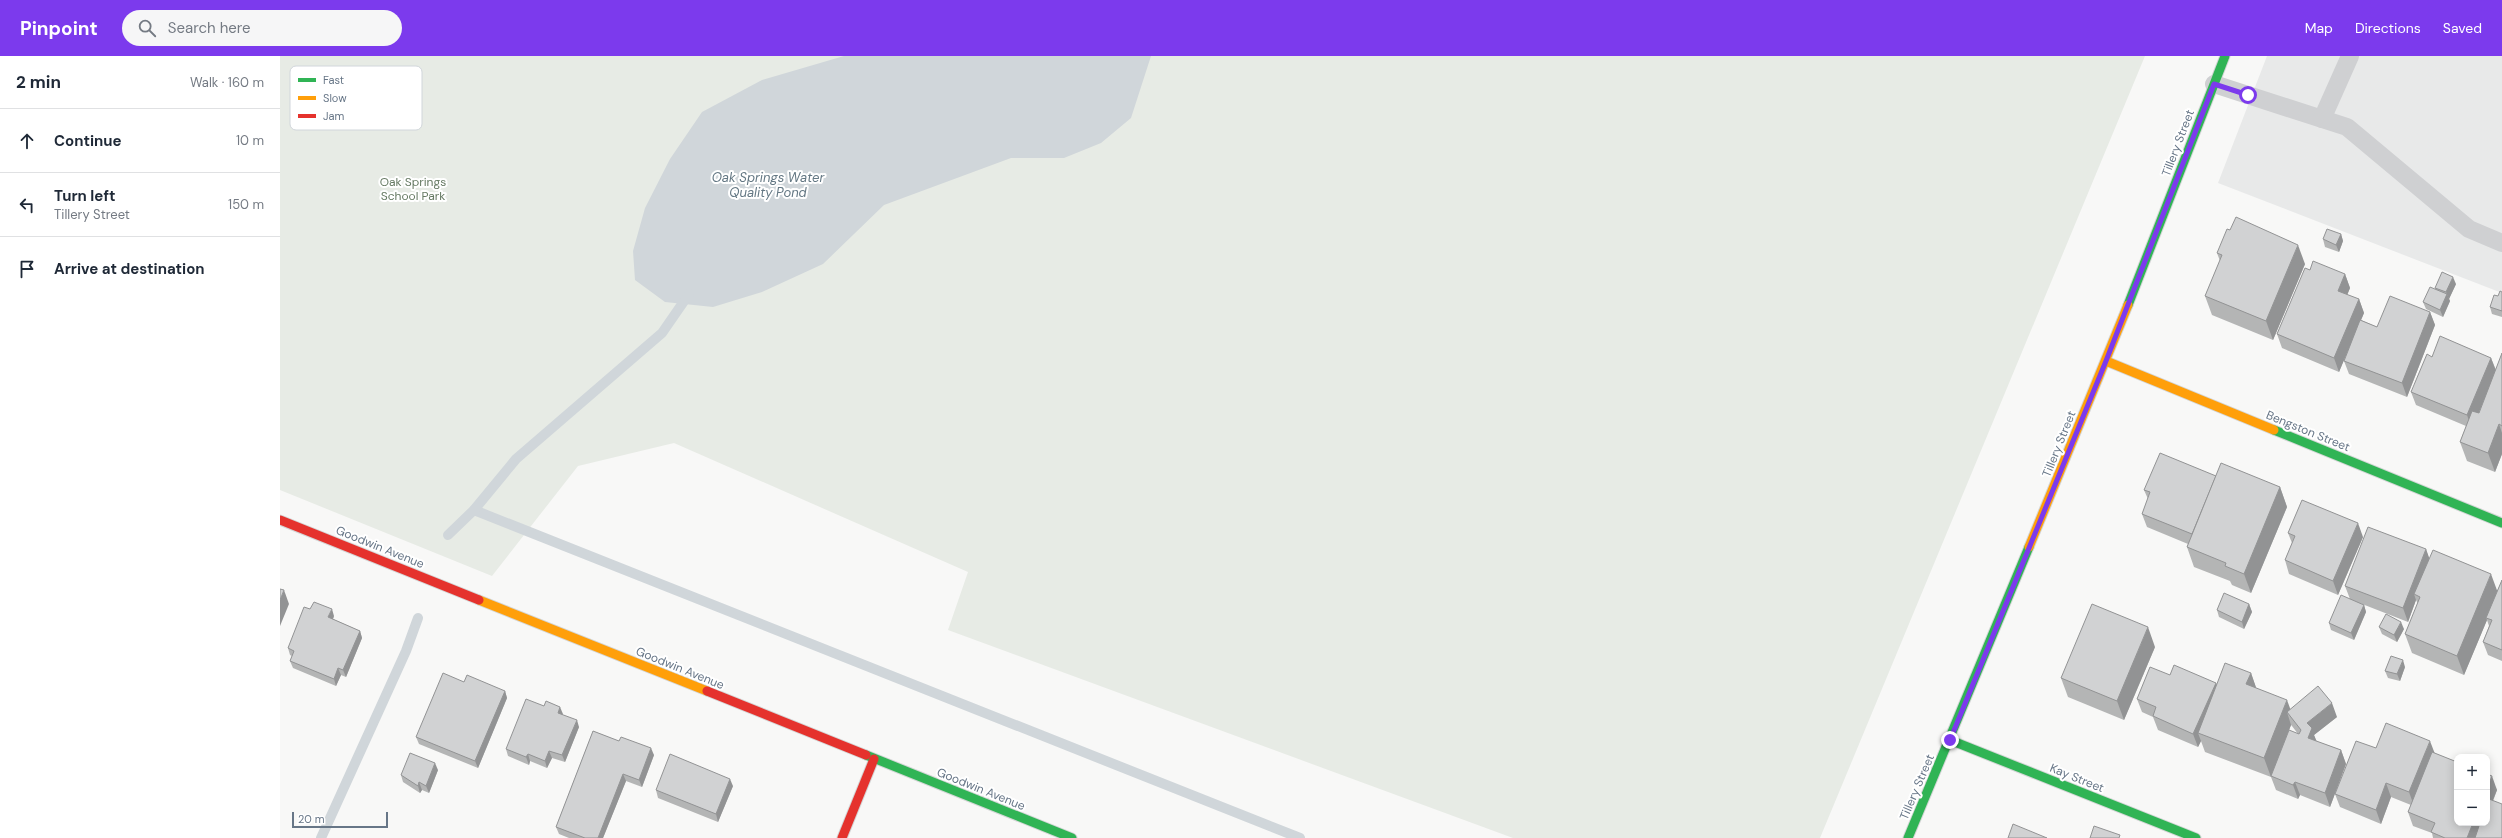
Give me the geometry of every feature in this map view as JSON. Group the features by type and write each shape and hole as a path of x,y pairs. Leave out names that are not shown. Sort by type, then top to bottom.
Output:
{"street":[{"name":"Tillery Street","path":"1908,838 1950,740 2106,361 2225,56"},
{"name":"Bengston Street","path":"2106,361 2502,523"},
{"name":"Goodwin Avenue","path":"280,520 1072,838"},
{"name":"Kay Street","path":"1950,740 2196,838"},
{"path":"842,838 874,759"}],"lane":[{"path":"2322,119 2350,56"},
{"path":"2214,84 2347,127 2468,229 2502,243"}],"shaded area":[{"path":"2267,56 2502,56 2502,293 2218,183"}],"green space":[{"name":"Oak Springs School Park","path":"280,56 2145,56 1820,838 1513,838 948,630 968,572 674,443 578,466 492,576 280,490"}],"water":[{"name":"Oak Springs Water Quality Pond","path":"844,56 1151,56 1131,118 1101,143 1064,158 1011,158 884,205 823,264 762,292 713,307 665,302 635,280 633,251 645,208 670,159 702,112 762,80"}],"building":[{"path":"2236,217 2298,245 2266,321 2205,296 2222,255 2217,253 2227,229 2230,230"},
{"path":"2327,229 2341,234 2336,245 2323,239"},
{"path":"2313,261 2345,274 2338,291 2359,299 2334,358 2277,334 2305,268 2310,270"},
{"path":"2442,272 2453,277 2446,292 2435,288"},
{"path":"2430,287 2447,294 2440,310 2423,302"},
{"path":"2500,291 2502,292 2502,311 2490,307 2494,295 2498,296"},
{"path":"2390,296 2430,312 2402,383 2344,361 2360,320 2377,327"},
{"path":"2440,336 2491,358 2467,415 2411,392 2427,354 2432,357"},
{"path":"2502,353 2502,426 2499,424 2488,453 2460,442 2472,411 2479,413"},
{"path":"2160,453 2216,476 2192,534 2142,514 2150,492 2144,490"},
{"path":"2221,463 2280,487 2244,574 2225,566 2226,563 2187,547"},
{"path":"2302,500 2358,523 2333,581 2285,560 2295,536 2288,533"},
{"path":"2368,527 2426,549 2403,608 2345,586"},
{"path":"2433,550 2491,574 2457,656 2405,634 2420,597 2414,594"},
{"path":"2502,580 2502,650 2483,642 2492,620 2486,618"},
{"path":"280,589 284,590 280,600"},
{"path":"2224,593 2249,604 2242,622 2217,610"},
{"path":"2341,595 2364,605 2351,633 2329,623"},
{"path":"314,602 332,609 328,617 360,631 343,670 338,668 334,679 290,661 294,651 288,648 304,607 310,609"},
{"path":"2092,604 2148,627 2117,701 2061,678"},
{"path":"2386,614 2401,622 2394,635 2379,627"},
{"path":"2391,656 2403,660 2397,674 2385,671"},
{"path":"2225,663 2251,673 2246,684 2287,700 2264,758 2198,733"},
{"path":"2174,665 2216,683 2193,734 2153,716 2156,707 2137,699 2150,667 2170,675"},
{"path":"443,673 464,682 467,675 505,691 475,761 416,737"},
{"path":"2318,686 2332,703 2307,723 2312,728 2308,738 2341,750 2325,793 2295,782 2293,785 2271,776 2289,730 2299,734 2301,730 2287,712"},
{"path":"526,699 544,706 546,701 560,707 558,713 577,720 562,755 549,751 545,761 528,754 526,757 506,749"},
{"path":"2386,723 2430,741 2409,792 2386,783 2376,810 2335,794 2356,741 2376,748"},
{"path":"593,731 619,741 621,737 651,748 639,780 623,774 598,838 585,838 556,827"},
{"path":"2432,752 2454,761 2454,826 2472,826 2467,838 2445,838 2431,832 2435,823 2408,812"},
{"path":"410,753 435,763 426,786 419,782 418,786 401,775"},
{"path":"670,754 730,779 716,814 656,790"},
{"path":"2490,799 2502,804 2502,838 2475,838 2479,826 2490,826"},
{"path":"2013,824 2047,838 2008,838"},
{"path":"2094,826 2120,835 2119,838 2090,838"}],"waterway":[{"path":"448,535 474,510 516,459 662,333 689,294"},
{"path":"474,510 1300,838"},
{"path":"321,838 406,651 418,618"}],"traffic: fast":[{"path":"2128,305 2225,56"},
{"path":"2274,430 2502,523"},
{"path":"1908,838 2029,547"},
{"path":"1950,740 2196,838"},
{"path":"866,755 1072,838"}],"traffic: slow":[{"path":"2029,547 2128,305"},
{"path":"2106,361 2274,430"},
{"path":"479,600 707,691"}],"traffic: jam":[{"path":"280,520 479,600"},
{"path":"707,691 866,755"},
{"path":"842,838 874,759"}],"route":[{"path":"1950,740 2106,361 2214,84 2248,95"}]}
